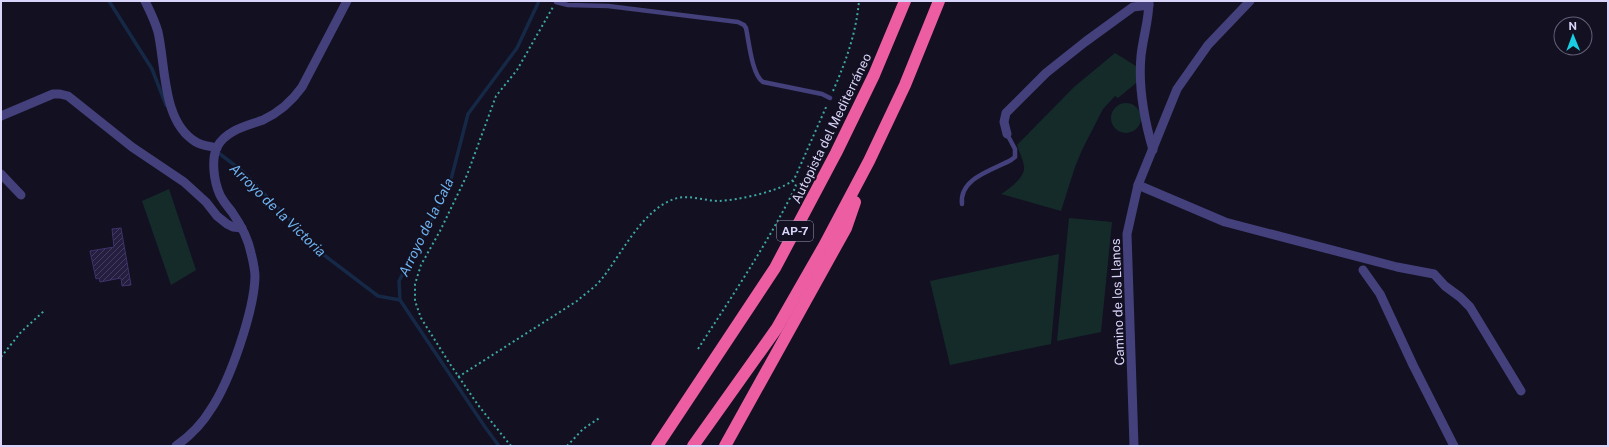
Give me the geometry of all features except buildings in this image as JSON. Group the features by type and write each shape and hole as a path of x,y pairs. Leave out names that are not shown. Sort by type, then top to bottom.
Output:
{"highway":[{"name":"Autopista del Mediterráneo","path":"656,445 775,268 836,153 867,89 905,1"},
{"name":"AP-7","path":"693,446 777,328 824,246 869,161 905,85 939,1"},
{"path":"725,446 846,228 869,161"}],"street":[{"path":"145,1 158,32 169,102 176,122 187,135 197,143 217,148"},
{"path":"176,446 187,438 211,410 221,392 239,347 252,296 255,277 251,253 242,228 220,195 218,189 215,178 214,162 217,148 230,134 264,119 294,99 302,87 347,1"},
{"name":"Camino de los Llanos","path":"1134,446 1127,234 1138,186 1177,89 1208,45 1250,1"},
{"path":"1007,134 1004,122 1006,113 1046,73 1133,7 1149,3 1149,16 1141,54 1140,75 1143,105 1152,150"},
{"path":"1,116 53,94 68,96 132,146 184,182 206,202 217,216 227,224 233,227 242,228"},
{"path":"1,174 21,195"},
{"path":"1138,186 1225,222 1397,267 1434,274 1445,286 1460,297 1470,307 1521,391"},
{"path":"1363,270 1380,294 1413,365 1454,446"}],"lane":[{"path":"556,2 568,5 608,6 738,22 746,28 756,73 760,80 763,82 822,94 830,98"},
{"path":"962,204 962,195 964,190 973,179 1015,157 1015,149 1007,134"}],"path":[{"path":"458,377 577,301 603,277 614,260 642,224 653,212 664,204 675,199 687,197 719,201 750,196 777,189 793,180 830,98 849,51 857,23 859,1"},
{"path":"511,446 458,377 421,318 415,301 415,284 421,265 468,175 496,96 516,70 556,2"},
{"path":"698,349 745,276 788,203 796,186 793,180"},
{"path":"1,357 21,332 44,311"},
{"path":"567,446 583,430 601,417"}],"green space":[{"path":"1115,53 1136,66 1136,83 1118,98 1115,96 1103,109 1075,167 1061,211 1001,194 1016,183 1024,170 1017,145 1074,87"},
{"path":"1126,103 1132,104 1140,112 1140,124 1132,132 1126,133 1120,132 1112,124 1111,118 1112,112 1120,104"},
{"path":"169,189 196,270 171,285 142,201"},
{"path":"1069,218 1112,222 1101,332 1057,341"},
{"path":"1059,254 1051,344 950,365 930,281"}],"waterway":[{"name":"Arroyo de la Victoria","path":"109,1 152,69 166,105"},
{"name":"Arroyo de la Cala","path":"499,446 400,300 399,281 449,187 468,114 517,48 539,1"},
{"name":"Arroyo de la Victoria","path":"216,151 241,170 324,255 378,296 400,300"}]}
